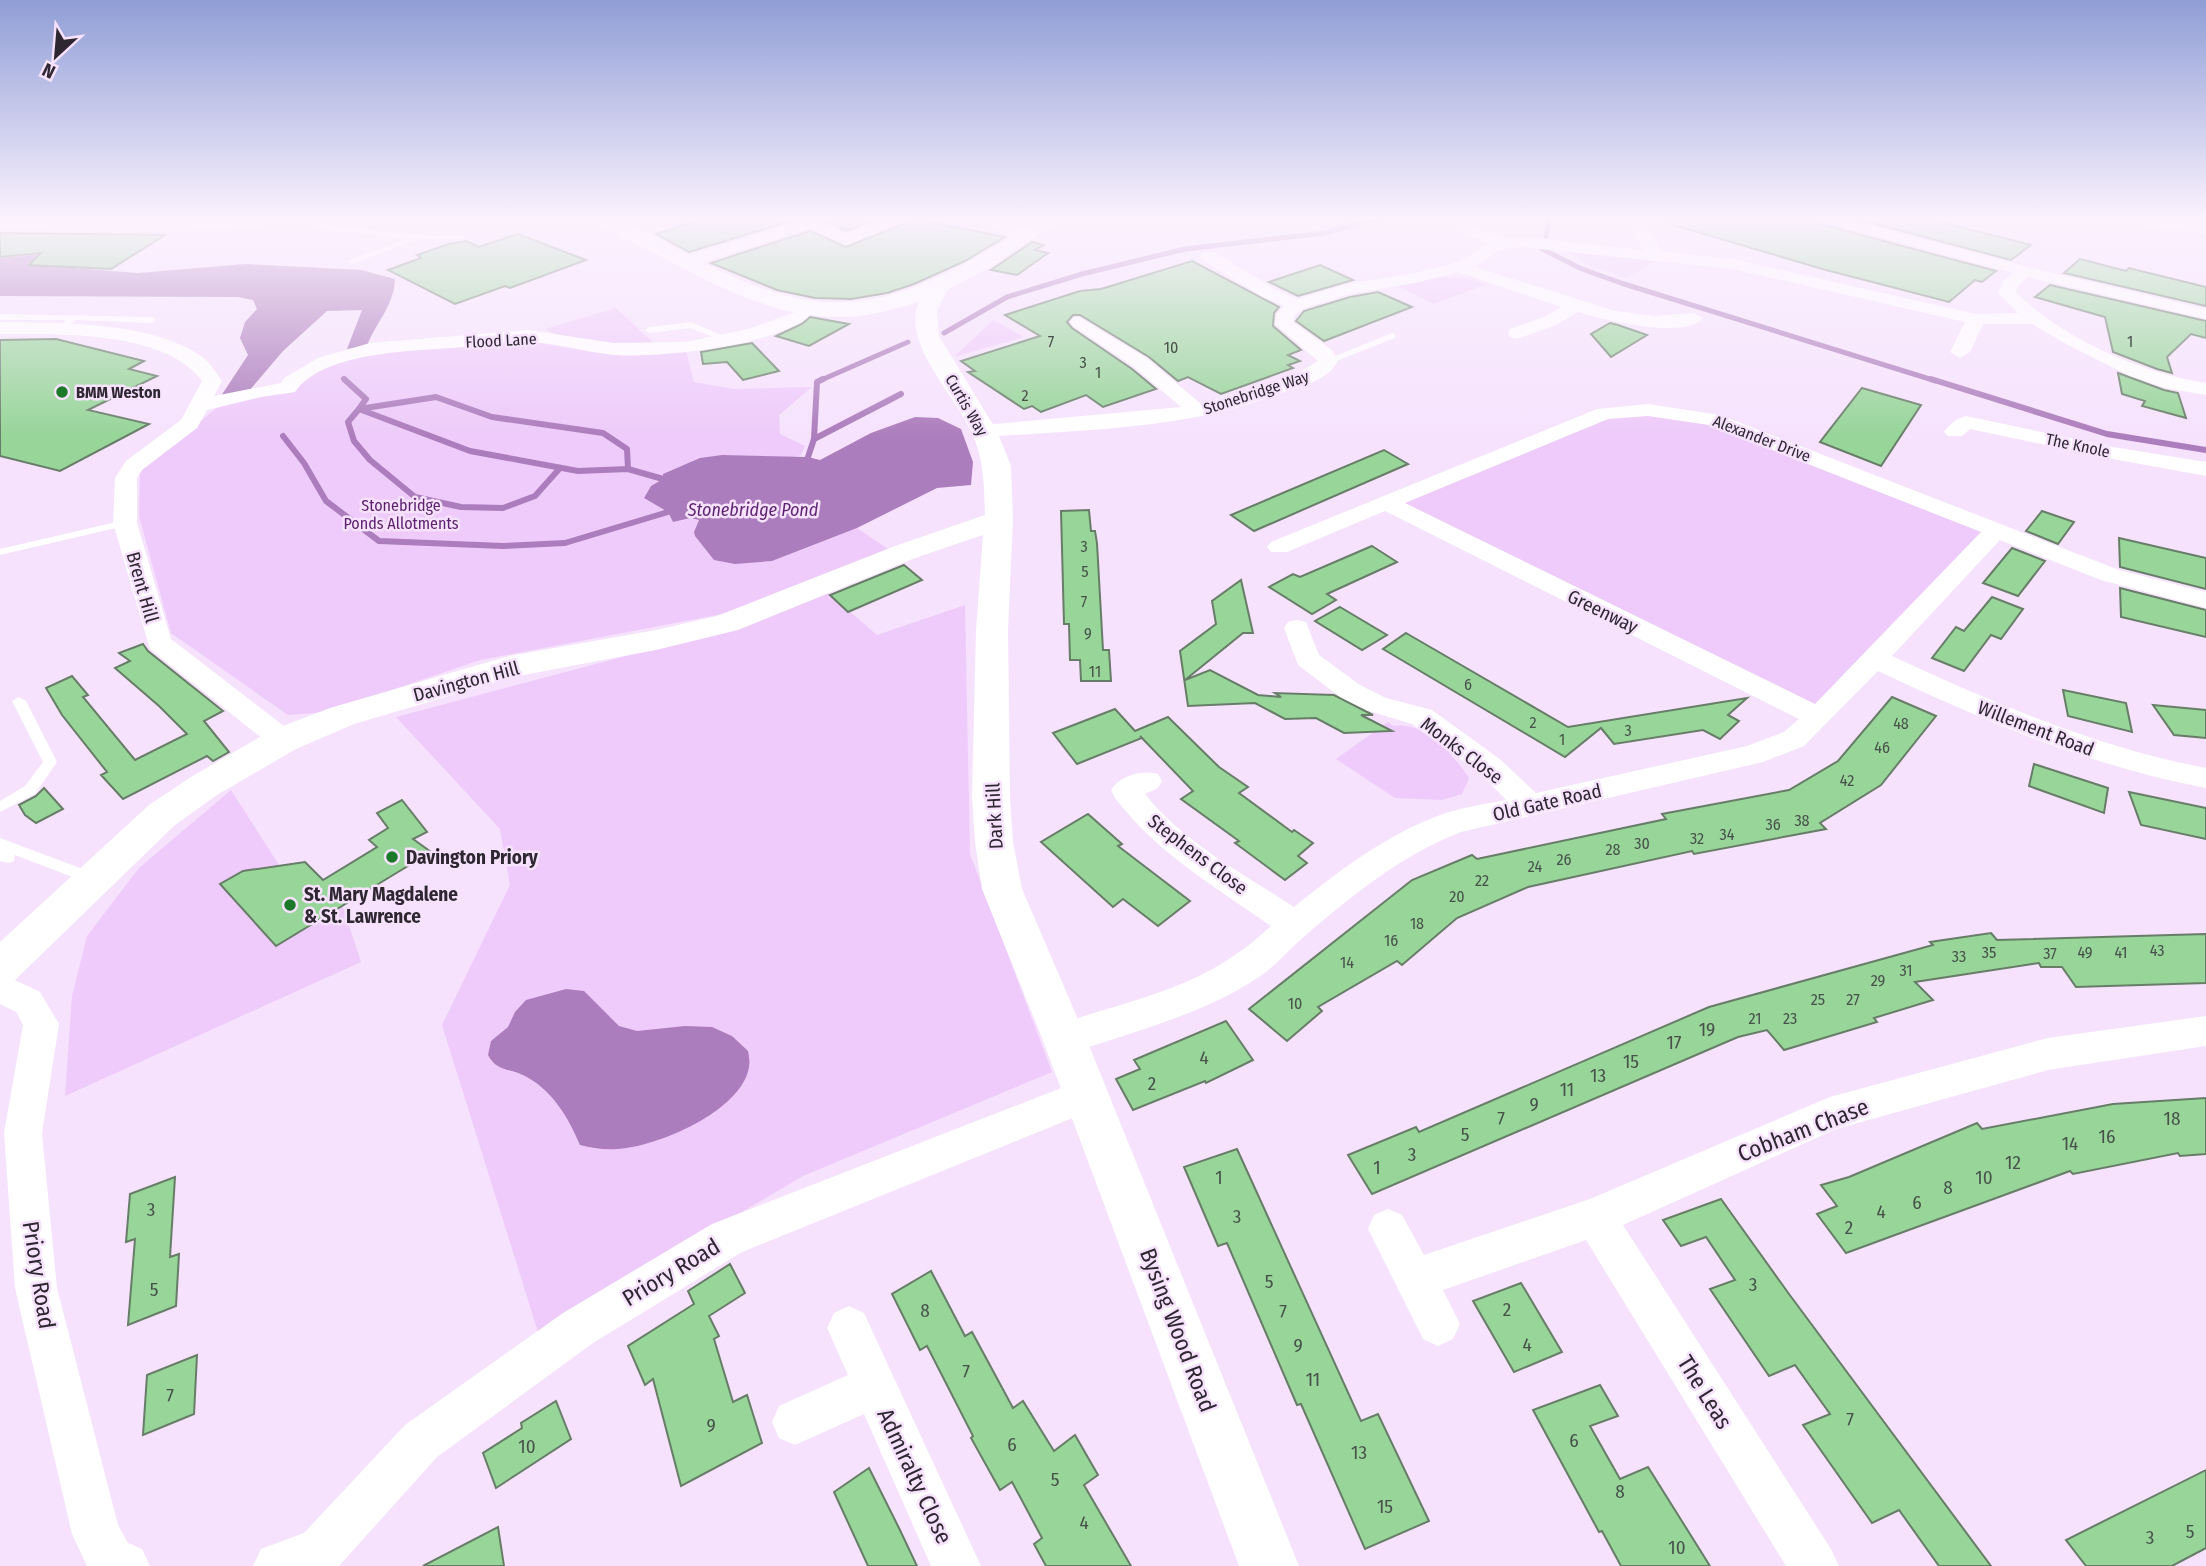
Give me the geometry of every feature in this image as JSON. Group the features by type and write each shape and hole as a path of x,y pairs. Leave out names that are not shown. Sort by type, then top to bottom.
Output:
{"street":[{"path":"752,291 772,300 807,309 854,310 899,302 926,291"},
{"path":"854,310 909,327 926,311 936,291"},
{"path":"1266,291 1297,305 1340,291"},
{"path":"1528,291 1609,316 1679,322 1694,318"},
{"path":"1853,291 1976,319 2036,318"},
{"path":"2007,291 2014,302 2036,318 2128,369 2156,379 2206,389"},
{"path":"2110,291 2206,314"},
{"name":"Stonebridge Way","path":"984,431 1146,418 1197,411 1232,403 1301,380 1325,367 1328,361 1325,354 1284,324 1286,313 1297,305"},
{"path":"1517,333 1550,321 1573,307"},
{"name":"Flood Lane","path":"200,406 261,391 288,388 291,382 325,362 350,352 468,343 518,336 537,336 614,349 685,348 729,340 799,317 807,309"},
{"path":"1961,352 1976,319"},
{"path":"0,328 67,322 133,339 196,361 212,381 200,406"},
{"path":"1079,322 1128,351 1180,393 1197,411"},
{"name":"Curtis Way","path":"909,327 984,431 997,466 999,520"},
{"name":"Brent Hill","path":"200,406 190,424 134,466 126,478 125,523 159,643 283,740"},
{"name":"Alexander Drive","path":"1279,547 1604,413 1648,410 1713,419 2110,575 2206,600"},
{"name":"The Knole","path":"1955,432 1966,422 2124,455 2206,468"},
{"name":"Greenway","path":"1388,504 1819,717"},
{"name":"Davington Hill","path":"0,968 162,815 204,786 283,740 342,716 509,667 643,643 727,624 905,552 999,520"},
{"name":"Dark Hill","path":"999,520 992,630 994,842 1002,889 1087,1095"},
{"name":"Old Gate Road","path":"1064,1038 1138,1016 1194,994 1247,967 1376,859 1425,832 1455,822 1753,755 1794,739 1819,717 1997,529"},
{"name":"Monks Close","path":"1297,628 1307,659 1350,691 1376,704 1422,717 1490,767 1531,806"},
{"name":"Willement Road","path":"1873,658 2039,732 2112,757 2206,778"},
{"name":"Stephens Close","path":"1147,781 1126,790 1139,809 1190,852 1295,925"},
{"name":"Priory Road","path":"0,987 28,1002 41,1024 23,1133 36,1288 96,1534 111,1562 125,1566"},
{"name":"Cobham Chase","path":"1415,1279 1595,1217 1830,1114 2048,1054 2206,1031"},
{"name":"Priory Road","path":"304,1561 421,1441 578,1328 727,1238 1087,1095"},
{"name":"Bysing Wood Road","path":"1087,1095 1269,1566"},
{"name":"The Leas","path":"1595,1217 1814,1566"},
{"path":"1388,1229 1438,1324"},
{"name":"Admiralty Close","path":"849,1328 956,1566"},
{"name":"Admiralty Close","path":"795,1422 874,1386"}],"lane":[{"path":"0,317 67,322 152,320"},
{"path":"649,330 691,325 729,340"},
{"path":"1328,361 1392,336"},
{"path":"0,552 125,523"},
{"path":"0,807 30,790 50,762 19,701"},
{"path":"0,843 96,880"}],"green space":[{"path":"1408,291 1468,291 1434,304"},
{"path":"616,308 659,348 585,342 545,329"},
{"path":"993,320 1024,337 954,357"},
{"name":"Stonebridge Ponds Allotments","path":"528,341 593,352 686,351 694,382 735,389 812,387 779,415 780,434 805,446 801,455 700,458 651,486 644,498 668,512 673,522 696,518 699,520 694,532 723,562 772,561 857,528 891,551 738,611 480,660 327,712 288,715 171,633 139,516 140,471 220,405 255,395 288,393 297,389 306,377 359,351"},
{"path":"1604,413 1679,413 1997,529 1819,717 1388,504"},
{"path":"828,593 877,635 965,605 970,854 1052,1072 803,1176 538,1332 442,1025 510,885 500,829 396,717 732,628"},
{"path":"1388,722 1427,734 1447,750 1469,778 1462,794 1442,800 1395,798 1336,759"},
{"path":"231,790 279,865 314,903 330,893 343,907 361,962 65,1096 72,996 87,936 139,868"}],"water":[{"path":"0,291 393,291 367,346 347,349 362,310 327,311 283,351 248,392 219,399 248,355 240,338 245,322 257,309 253,300 238,297 0,296"},
{"name":"Stonebridge Pond","path":"915,417 938,418 961,429 973,462 971,485 937,488 857,528 772,561 735,564 714,560 695,536 699,520 691,518 673,522 668,512 644,498 651,486 663,479 663,474 700,458 722,455 808,457 820,460 871,433"},
{"path":"566,989 584,991 619,1026 637,1031 685,1026 712,1027 732,1036 748,1051 749,1067 743,1083 715,1112 654,1142 617,1149 580,1145 565,1115 544,1089 525,1076 495,1064 488,1055 491,1041 508,1027 515,1012 526,1000"}],"building":[{"path":"430,291 491,291 455,304"},
{"path":"782,291 893,291 851,299 815,298"},
{"path":"1080,291 1249,291 1279,307 1274,313 1273,326 1301,350 1288,355 1300,361 1288,365 1293,368 1221,394 1188,377 1178,381 1149,357 1080,315 1073,315 1067,322 1072,328 1156,389 1103,407 1086,395 1041,412 1032,406 1024,409 968,372 975,371 961,361 1040,336 1005,315"},
{"path":"1288,291 1315,291 1298,296"},
{"path":"1907,291 1962,291 1949,302"},
{"path":"2042,291 2076,291 2206,321 2206,338 2191,334 2167,357 2172,373 2113,352 2105,317 2035,297"},
{"path":"2142,291 2206,291 2206,306"},
{"path":"1378,292 1412,307 1324,341 1296,321 1304,311 1350,297"},
{"path":"810,317 849,324 809,346 776,336 802,324"},
{"path":"1610,323 1647,335 1611,357 1591,334"},
{"path":"56,339 144,361 129,369 157,376 88,410 149,424 60,471 0,456 0,340"},
{"path":"752,343 779,371 743,380 727,362 703,364 701,352"},
{"path":"2118,373 2178,393 2186,418 2142,406 2145,401 2122,394"},
{"path":"1862,388 1921,405 1881,466 1820,442"},
{"path":"1384,450 1408,464 1254,531 1231,515"},
{"path":"1089,510 1091,531 1095,531 1097,543 1103,650 1109,650 1111,681 1081,681 1080,660 1070,660 1069,624 1064,624 1061,511"},
{"path":"2042,511 2074,522 2058,544 2026,531"},
{"path":"2119,538 2206,558 2206,589 2120,567"},
{"path":"1372,546 1397,562 1327,594 1336,600 1312,614 1269,587 1293,574 1300,577"},
{"path":"2012,548 2045,561 2018,596 1983,583"},
{"path":"904,565 922,580 848,612 830,595"},
{"path":"1241,580 1253,633 1243,633 1185,680 1210,670 1258,695 1334,695 1373,715 1361,715 1392,731 1344,733 1316,718 1285,719 1255,703 1188,706 1180,651 1216,624 1212,601"},
{"path":"2120,588 2206,610 2206,637 2121,617"},
{"path":"1992,597 2023,609 2001,639 1991,635 1964,671 1932,658 1956,627 1964,631"},
{"path":"1340,607 1387,635 1362,650 1315,621"},
{"path":"1406,633 1568,727 1747,698 1728,715 1739,721 1720,739 1703,730 1614,744 1601,728 1565,757 1383,649"},
{"path":"143,644 148,651 223,711 204,721 229,752 213,761 207,756 123,799 101,775 107,772 62,715 46,688 72,676 88,695 83,697 135,760 187,734 115,668 130,661 119,653"},
{"path":"2063,690 2126,703 2132,732 2068,716"},
{"path":"1892,697 1936,716 1881,785 1820,823 1826,829 1694,854 1692,851 1528,887 1457,918 1402,965 1397,961 1318,1007 1322,1011 1287,1041 1249,1009 1412,880 1472,855 1477,859 1666,819 1662,814 1789,790 1838,761"},
{"path":"2153,705 2206,710 2206,738 2174,735"},
{"path":"1115,709 1135,731 1168,717 1219,767 1248,787 1239,793 1292,832 1294,830 1313,843 1298,856 1307,863 1285,880 1235,843 1239,841 1181,799 1193,791 1142,738 1077,764 1053,733"},
{"path":"2034,764 2108,788 2104,813 2029,786"},
{"path":"44,788 63,809 36,823 25,815 19,805 36,796"},
{"path":"2129,792 2206,808 2206,839 2141,825"},
{"path":"402,800 427,832 413,839 431,852 276,946 220,884 243,871 305,862 323,880 377,847 369,840 388,828 377,813"},
{"path":"1088,814 1122,844 1118,846 1190,901 1158,926 1123,899 1113,907 1041,842"},
{"path":"1991,933 1997,940 2206,934 2206,983 2076,987 2062,967 2041,967 2039,963 1915,982 1933,1000 1874,1018 1877,1022 1784,1050 1767,1030 1738,1037 1372,1194 1348,1155 1416,1127 1419,1132 1709,1007 1933,945 1930,942"},
{"path":"1226,1021 1253,1060 1206,1083 1205,1081 1133,1110 1116,1079 1140,1069 1134,1060"},
{"path":"2206,1098 2206,1154 2180,1156 2178,1153 2073,1174 2070,1171 1846,1253 1817,1214 1837,1206 1821,1185 1849,1177 1977,1123 1982,1129 2113,1104"},
{"path":"1237,1149 1361,1421 1378,1414 1429,1521 1365,1549 1301,1404 1297,1405 1227,1243 1218,1246 1184,1167"},
{"path":"175,1177 170,1257 179,1254 176,1306 128,1325 135,1239 126,1242 130,1194"},
{"path":"1721,1199 1991,1566 1939,1566 1899,1510 1872,1523 1803,1425 1830,1414 1795,1365 1769,1376 1710,1289 1735,1280 1706,1237 1681,1246 1663,1220"},
{"path":"730,1264 745,1293 709,1316 719,1336 714,1339 733,1402 747,1395 762,1443 681,1486 653,1379 645,1385 628,1346 694,1304 688,1291"},
{"path":"931,1271 965,1336 972,1332 1013,1408 1023,1401 1054,1451 1075,1435 1098,1475 1084,1485 1131,1566 1046,1566 1034,1544 1042,1538 1012,1482 1000,1490 971,1438 973,1436 927,1346 920,1350 892,1294"},
{"path":"1521,1283 1562,1352 1514,1372 1473,1301"},
{"path":"197,1355 194,1414 143,1435 147,1375"},
{"path":"1600,1385 1618,1416 1590,1426 1620,1479 1648,1467 1710,1566 1621,1566 1602,1531 1599,1532 1533,1410"},
{"path":"556,1401 571,1439 496,1488 483,1453 522,1428 521,1423"},
{"path":"869,1468 917,1566 868,1566 834,1492"},
{"path":"2206,1470 2206,1548 2172,1566 2086,1566 2066,1540"},
{"path":"498,1527 504,1566 423,1566"}],"waterway":[{"path":"944,333 1007,297 1026,291"},
{"path":"1647,291 1936,381"},
{"path":"819,381 908,342"},
{"path":"346,381 344,379 366,399 359,409"},
{"path":"819,381 823,379"},
{"path":"1931,379 2107,434 2206,450"},
{"path":"814,439 819,381"},
{"path":"814,439 901,394"},
{"path":"359,409 436,397 492,417 603,433 627,449 628,469"},
{"path":"359,409 470,451 578,471 628,469"},
{"path":"359,409 348,422 354,441 370,460 415,497 461,507 503,508 535,496 560,468"},
{"path":"283,436 304,463 326,501 379,541 503,546 565,543 668,512"},
{"path":"808,457 814,439"},
{"path":"628,469 663,479"}],"place":[{"name":"BMM Weston","path":"62,392"},
{"name":"Davington Priory","path":"392,857"},
{"name":"St. Mary Magdalene & St. Lawrence","path":"290,905"}]}
